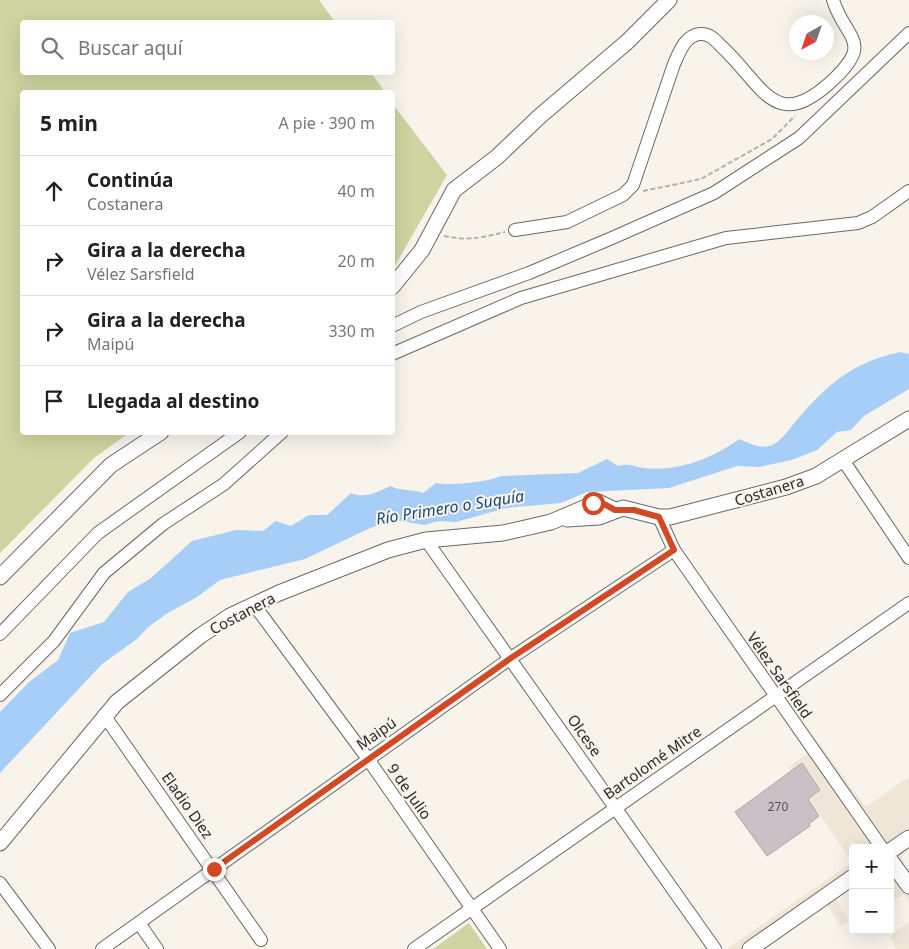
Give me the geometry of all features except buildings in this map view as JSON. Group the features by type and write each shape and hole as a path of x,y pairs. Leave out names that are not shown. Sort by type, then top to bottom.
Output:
{"street":[{"path":"395,283 432,234 454,190 484,169 540,116 627,42 669,0"},
{"path":"514,230 567,222 623,195 633,185 674,64 682,46 692,37 700,34 710,36 729,54 767,97 781,105 797,103 812,98 850,64 853,56 852,35 833,0"},
{"path":"395,325 421,312 529,273 714,193 799,138 909,34"},
{"path":"395,353 521,298 726,238 858,223 872,217 909,191"},
{"name":"Costanera","path":"0,842 117,702 200,636 230,616 255,606 279,593 388,550 426,540 503,533 563,519 598,502 615,510 634,510 659,517 678,515 786,487 816,476 909,419"},
{"path":"0,577 111,465 156,435"},
{"path":"0,634 98,534 236,435"},
{"path":"0,695 54,641 104,573 163,524 224,484 279,435"},
{"path":"843,460 909,558"},
{"name":"Vélez Sarsfield","path":"659,517 674,550 879,844"},
{"name":"Olcese","path":"426,540 715,949"},
{"name":"Maipú","path":"102,949 511,658 674,550"},
{"name":"Bartolomé Mitre","path":"414,949 774,695 909,603"},
{"name":"9 de Julio","path":"255,606 368,759 500,949"},
{"name":"Eladio Diez","path":"104,716 214,869 262,940"},
{"path":"894,848 909,838"},
{"path":"894,865 909,886"},
{"path":"750,949 849,880"},
{"path":"0,883 49,949"},
{"path":"139,923 157,949"}],"path":[{"path":"623,195 701,178 772,139 812,98"},
{"path":"432,234 464,240 479,240 514,230"}],"shaded area":[{"path":"820,744 866,807 907,778 909,780 909,849 902,856 904,867 909,874 909,901 904,894 894,900 894,844 849,844 849,858 788,768"},
{"path":"849,864 849,886 834,897 849,920 841,926 826,904 761,949 727,949"},
{"path":"909,922 909,949 897,949 889,936"}],"green space":[{"path":"0,0 319,0 334,20 20,20 20,75 372,75 384,90 20,90 20,435 126,435 94,458 0,553"},
{"path":"395,107 447,175 395,266"},
{"path":"469,923 487,949 433,949"}],"water":[{"name":"Río Primero o Suquía","path":"900,352 909,354 909,389 864,416 851,430 837,432 817,450 792,460 759,467 737,466 669,488 587,492 561,503 506,508 456,522 439,521 424,525 395,520 368,529 305,559 220,580 197,597 166,614 147,628 137,639 102,664 0,773 0,712 29,682 58,660 70,633 104,622 128,592 151,578 192,541 236,530 263,531 276,521 291,526 309,515 327,515 351,493 366,495 390,486 423,493 436,483 469,483 501,476 578,473 607,459 618,466 628,465 656,469 669,468 706,458 739,439 764,447 772,445 788,432 823,392 845,374 870,361"}],"route":[{"path":"214,869 511,658 674,550 659,517 623,508 615,510 602,503 593,503"}]}
